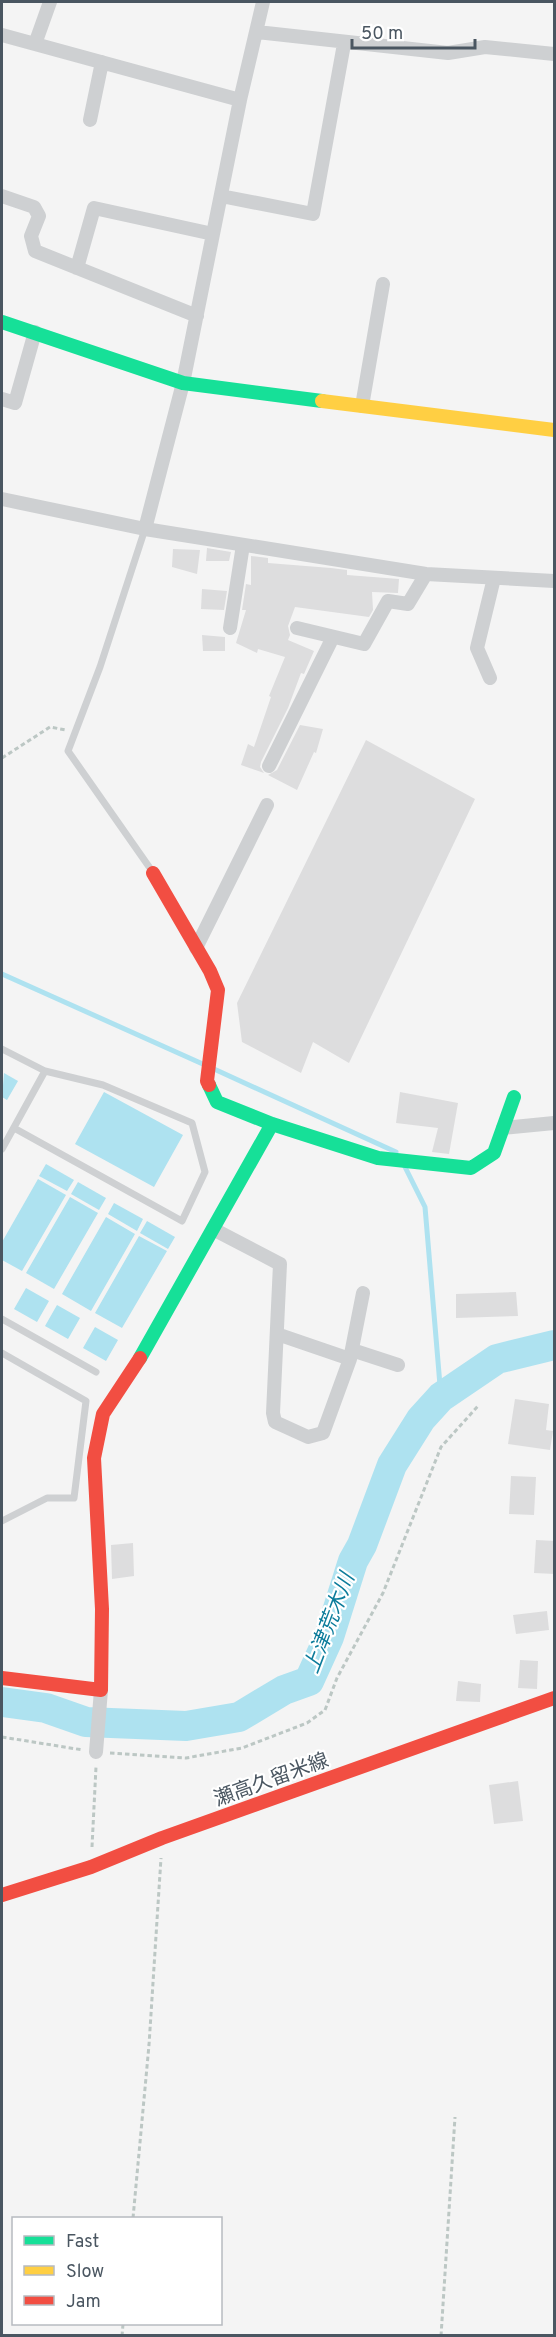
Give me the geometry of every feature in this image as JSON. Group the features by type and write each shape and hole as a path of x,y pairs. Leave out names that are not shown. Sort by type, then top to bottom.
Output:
{"street":[{"path":"35,44 50,2"},
{"path":"145,529 183,382 240,100 263,2"},
{"path":"257,32 344,44 448,53 485,46 555,54"},
{"path":"2,35 240,100"},
{"path":"221,196 313,214 344,44"},
{"path":"90,120 102,62"},
{"path":"2,196 34,207 39,216 31,236 34,251 197,316"},
{"path":"77,268 94,208 213,234"},
{"path":"362,406 383,284"},
{"path":"2,322 183,382 555,430"},
{"path":"2,399 15,403 34,332"},
{"path":"2,500 145,529 426,574 555,581"},
{"path":"230,628 243,545"},
{"path":"297,628 364,644 388,601 408,604 426,574"},
{"path":"490,678 477,648 494,578"},
{"path":"269,766 333,637"},
{"path":"196,948 267,805"},
{"path":"153,873 218,990 207,1081 217,1102 272,1124 378,1158 471,1168 494,1153 514,1097"},
{"path":"503,1128 555,1123"},
{"path":"96,1752 101,1690 102,1609 94,1458 103,1414 155,1335 272,1124"},
{"path":"213,1229 280,1264 275,1422 308,1437 323,1433 351,1355 363,1293"},
{"path":"277,1334 351,1355 398,1365"},
{"path":"2,1678 101,1690"},
{"name":"瀬高久留米線","path":"2,1896 91,1867 162,1838 555,1698"}],"lane":[{"path":"145,529 100,667 68,751 153,873"},
{"path":"2,1049 45,1071 103,1085 192,1123 205,1172 182,1221 14,1128"},
{"path":"2,1149 45,1071"},
{"path":"2,1319 96,1372"},
{"path":"2,1353 86,1401 74,1498 47,1498 2,1521"}],"path":[{"path":"2,758 50,727 75,731"},
{"path":"2,1737 96,1752 186,1758 242,1748 307,1723 325,1710 337,1678 383,1593 441,1447 478,1406"},
{"path":"91,1867 96,1752"},
{"path":"133,2217 149,2045 162,1838"},
{"path":"441,2336 454,2117"}],"water":[{"path":"4,1073 18,1081 7,1100 2,1097"},
{"path":"104,1092 183,1135 154,1187 75,1144"},
{"path":"46,1164 74,1180 67,1191 39,1176"},
{"path":"38,1179 66,1195 22,1271 2,1260 2,1242"},
{"path":"78,1182 106,1198 99,1210 71,1194"},
{"path":"70,1197 98,1213 54,1289 26,1273"},
{"path":"114,1203 143,1219 137,1231 108,1214"},
{"path":"106,1217 135,1234 91,1311 62,1294"},
{"path":"147,1221 175,1237 168,1249 140,1233"},
{"path":"139,1236 167,1251 122,1328 95,1313"},
{"path":"26,1288 49,1301 37,1322 14,1309"},
{"path":"57,1305 80,1318 68,1339 45,1326"},
{"path":"95,1327 118,1340 106,1361 83,1348"}],"building":[{"path":"207,548 231,552 229,561 206,561"},
{"path":"173,549 200,550 197,574 172,567"},
{"path":"251,556 268,558 268,563 331,568 347,570 347,575 399,579 398,593 372,592 373,610 369,617 295,607 288,626 290,635 288,640 314,651 304,674 301,673 288,708 261,762 260,767 264,773 241,765 248,744 254,747 271,697 269,696 285,657 258,649 257,653 236,643 246,610 242,610 246,584 251,585"},
{"path":"202,589 227,591 224,610 201,609"},
{"path":"202,635 225,637 225,651 203,651"},
{"path":"300,725 323,729 316,753 314,752 297,790 268,775 277,770"},
{"path":"366,740 475,799 349,1063 313,1042 301,1073 242,1042 237,1003"},
{"path":"400,1092 458,1103 449,1154 432,1152 438,1128 396,1123"},
{"path":"516,1292 518,1316 456,1318 456,1294"},
{"path":"515,1399 549,1404 546,1430 553,1431 550,1450 508,1444"},
{"path":"511,1476 536,1477 534,1515 509,1514"},
{"path":"536,1540 555,1541 555,1574 534,1573"},
{"path":"133,1543 134,1576 112,1579 111,1545"},
{"path":"547,1611 549,1630 516,1634 513,1615"},
{"path":"520,1660 538,1661 537,1689 518,1688"},
{"path":"458,1681 481,1684 480,1702 456,1701"},
{"path":"518,1781 523,1821 494,1824 489,1785"}],"waterway":[{"path":"2,974 205,1065"},
{"path":"214,1069 396,1152"},
{"path":"404,1165 425,1207 441,1397"},
{"name":"上津荒木川","path":"2,1702 46,1708 86,1722 186,1726 239,1717 284,1690 309,1681 329,1637 353,1561 362,1545 392,1465 421,1419 441,1397 497,1359 554,1345"}],"traffic: fast":[{"path":"2,322 183,383 322,401"},
{"path":"209,1085 217,1102 272,1124 378,1158 471,1168 494,1153 514,1097"},
{"path":"140,1358 272,1124"}],"traffic: slow":[{"path":"322,401 554,430"}],"traffic: jam":[{"path":"153,873 210,971 218,990 207,1081 209,1085"},
{"path":"2,1678 101,1690 102,1609 94,1458 103,1414 140,1358"},
{"path":"2,1895 91,1867 162,1838 554,1698"}]}
